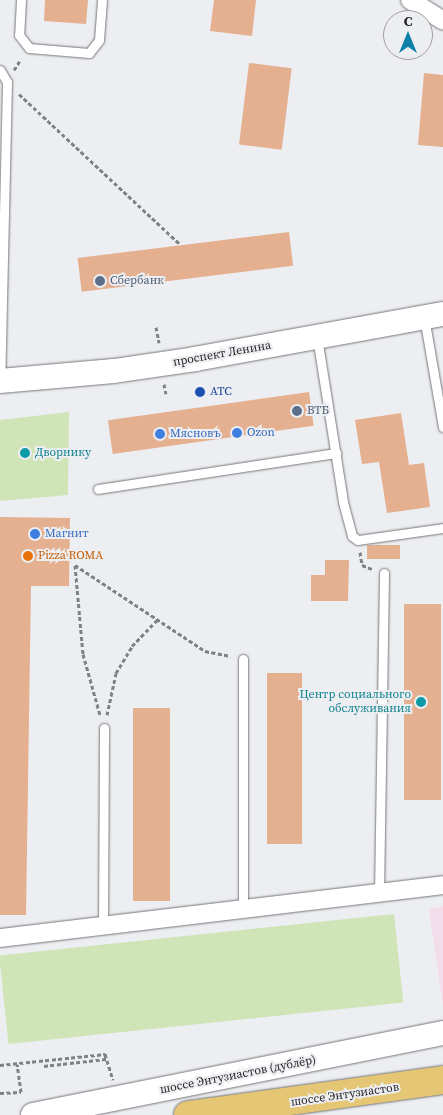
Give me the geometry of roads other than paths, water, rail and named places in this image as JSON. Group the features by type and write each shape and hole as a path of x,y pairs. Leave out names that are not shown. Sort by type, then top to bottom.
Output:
{"highway":[{"name":"шоссе Энтузиастов","path":"188,1115 443,1080"}],"main road":[{"name":"проспект Ленина","path":"0,381 124,369 317,337 434,315"},
{"name":"шоссе Энтузиастов (дублёр)","path":"33,1115 443,1033"}],"street":[{"path":"410,0 443,22"},
{"path":"0,938 243,911 443,885"}],"lane":[{"path":"21,0 19,35 29,48 89,53 99,40 102,0"},
{"path":"0,70 6,82 0,381"},
{"path":"434,315 443,427"},
{"path":"317,337 343,502 352,536 358,540 443,528"},
{"path":"98,489 336,453"},
{"path":"379,894 384,573"},
{"path":"243,911 244,659"},
{"path":"104,728 104,927"}],"place":[{"name":"Сбербанк","path":"100,281"},
{"name":"АТС","path":"200,392"},
{"name":"ВТБ","path":"297,411"},
{"name":"Ozon","path":"237,433"},
{"name":"Мясновъ","path":"160,434"},
{"name":"Дворнику","path":"25,453"},
{"name":"Магнит","path":"35,534"},
{"name":"Pizza ROMA","path":"28,556"},
{"name":"Центр социального обслуживания","path":"421,702"}]}
